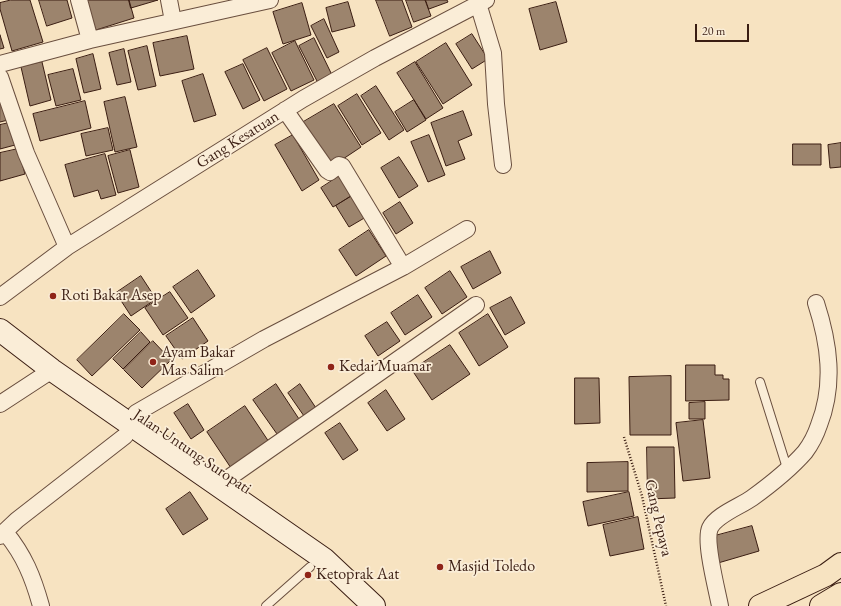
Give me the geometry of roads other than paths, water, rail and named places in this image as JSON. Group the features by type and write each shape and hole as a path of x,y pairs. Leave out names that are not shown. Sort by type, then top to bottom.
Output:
{"highway":[{"path":"760,606 826,575 841,564"},
{"path":"821,606 841,594"}],"main road":[{"name":"Jalan Untung Suropati","path":"0,330 52,370 130,424 232,508 280,541 353,606"},
{"name":"Jalan Untung Suropati","path":"130,424 230,476 334,554 390,606"},
{"path":"130,424 324,559 374,606"}],"street":[{"path":"79,0 90,40"},
{"path":"169,0 173,21"},
{"path":"0,64 90,40 270,0"},
{"path":"481,1 493,53 496,104 504,165"},
{"name":"Gang Kesatuan","path":"0,297 67,247 285,110 375,58 481,1"},
{"path":"0,78 26,154 67,247"},
{"path":"285,110 327,170 330,172 339,165 342,166 403,267"},
{"path":"40,606 28,567 19,549 3,534 17,520 130,424 264,339 403,267 467,229"},
{"path":"720,606 708,542 710,528 723,515 752,498 805,451 816,433 823,415 829,389 829,359 825,331 816,303"},
{"path":"230,476 476,305"},
{"path":"0,404 52,370"}],"lane":[{"path":"760,382 787,468"},
{"path":"266,606 310,567"}],"place":[{"name":"Roti Bakar Asep","path":"53,296"},
{"name":"Ayam Bakar Mas Salim","path":"153,362"},
{"name":"Kedai Muamar","path":"331,367"},
{"name":"Masjid Toledo","path":"440,567"},
{"name":"Ketoprak Aat","path":"308,575"}]}
